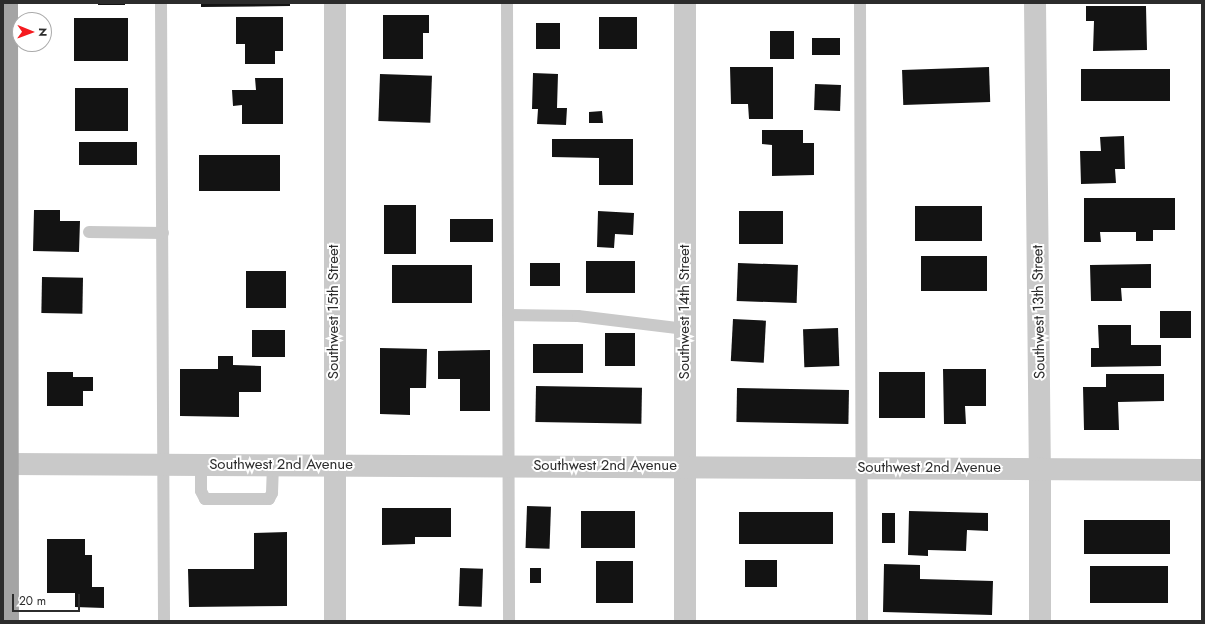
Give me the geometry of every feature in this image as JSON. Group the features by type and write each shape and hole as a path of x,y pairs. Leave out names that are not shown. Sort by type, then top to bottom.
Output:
{"main road":[{"path":"7,3 5,462 8,621"}],"street":[{"name":"Southwest 15th Street","path":"335,3 335,621"},
{"name":"Southwest 14th Street","path":"685,3 685,621"},
{"name":"Southwest 13th Street","path":"1035,3 1040,468 1040,621"},
{"name":"Southwest 2nd Avenue","path":"5,462 201,465 273,464 1202,470"}],"lane":[{"path":"161,3 165,464 164,621"},
{"path":"507,3 509,621"},
{"path":"860,3 862,621"},
{"path":"89,232 163,233"},
{"path":"508,315 578,316 685,329"},
{"path":"201,465 201,491 205,499 269,499 272,493 273,464"}],"building":[{"path":"98,3 125,3 125,5 98,5"},
{"path":"201,3 290,3 290,6 201,7"},
{"path":"1086,6 1146,6 1147,50 1093,51 1094,21 1086,21"},
{"path":"383,15 429,15 429,33 423,33 423,59 383,59"},
{"path":"236,17 283,17 283,51 275,51 275,64 245,64 245,44 236,44"},
{"path":"599,17 637,17 637,49 599,49"},
{"path":"74,18 128,18 128,61 74,61"},
{"path":"536,23 560,23 560,49 536,49"},
{"path":"770,31 794,31 794,59 770,59"},
{"path":"812,38 840,38 840,55 812,55"},
{"path":"730,67 773,67 773,119 749,119 748,104 731,104"},
{"path":"989,67 990,102 903,105 902,70"},
{"path":"1081,69 1170,69 1170,101 1081,101"},
{"path":"533,73 558,74 557,108 567,108 566,125 537,124 538,109 532,109"},
{"path":"380,74 432,76 430,123 378,121"},
{"path":"255,78 283,78 283,124 242,124 242,105 233,106 232,90 256,90"},
{"path":"815,84 841,85 840,111 814,110"},
{"path":"75,88 128,88 128,131 75,131"},
{"path":"602,111 603,123 589,123 589,112"},
{"path":"762,130 803,130 803,143 814,143 814,175 772,176 772,145 762,144"},
{"path":"1124,136 1125,169 1115,169 1116,183 1081,184 1080,151 1101,151 1100,137"},
{"path":"552,139 633,139 633,185 599,185 599,158 552,157"},
{"path":"79,142 137,142 137,165 79,165"},
{"path":"199,155 280,155 280,191 199,191"},
{"path":"1084,198 1175,198 1175,230 1153,230 1153,241 1136,241 1136,232 1100,232 1101,242 1084,242"},
{"path":"384,205 416,205 416,254 384,254"},
{"path":"915,206 982,206 982,241 915,241"},
{"path":"34,210 60,210 60,221 80,221 79,252 33,251"},
{"path":"598,211 634,213 633,235 615,234 614,248 597,247"},
{"path":"739,211 783,211 783,244 739,244"},
{"path":"450,219 493,219 493,242 450,242"},
{"path":"921,256 987,256 987,291 921,291"},
{"path":"586,261 635,261 635,293 586,293"},
{"path":"530,263 560,263 560,286 530,286"},
{"path":"738,263 798,265 797,303 737,301"},
{"path":"1151,264 1151,288 1121,288 1122,301 1091,301 1090,265"},
{"path":"392,265 472,265 472,303 392,303"},
{"path":"246,271 286,271 286,308 246,308"},
{"path":"42,277 83,278 82,314 41,313"},
{"path":"1160,311 1191,311 1191,338 1160,338"},
{"path":"733,319 766,321 764,363 731,361"},
{"path":"1098,325 1131,325 1131,345 1161,345 1161,366 1091,367 1091,348 1099,348"},
{"path":"838,328 839,366 804,367 803,329"},
{"path":"252,330 285,330 285,357 252,357"},
{"path":"605,333 635,333 635,366 605,366"},
{"path":"533,344 583,344 583,373 533,373"},
{"path":"380,348 427,349 426,388 410,388 410,415 380,414"},
{"path":"490,350 490,411 460,411 460,379 438,379 438,351"},
{"path":"218,356 233,356 233,365 261,366 261,392 239,392 239,417 180,416 180,369 218,369"},
{"path":"943,369 986,369 986,406 965,406 966,424 944,424"},
{"path":"47,372 73,372 73,377 93,377 93,391 83,391 83,406 47,406"},
{"path":"879,372 925,372 925,418 879,418"},
{"path":"1106,374 1164,374 1164,401 1118,402 1119,430 1084,430 1083,387 1106,387"},
{"path":"536,386 642,388 641,424 535,422"},
{"path":"737,388 849,390 848,424 736,422"},
{"path":"527,506 551,507 550,549 526,548"},
{"path":"382,508 451,508 451,537 415,537 415,544 382,545"},
{"path":"581,511 635,511 635,548 581,548"},
{"path":"909,511 988,513 988,531 967,530 966,551 928,550 928,556 908,555"},
{"path":"739,512 833,512 833,544 739,544"},
{"path":"882,513 895,513 895,543 882,543"},
{"path":"1084,520 1170,520 1170,554 1084,554"},
{"path":"287,532 287,606 189,607 188,569 254,569 254,533"},
{"path":"47,539 85,539 85,555 92,555 92,587 104,587 104,608 75,607 75,593 47,593"},
{"path":"745,560 777,560 777,587 745,587"},
{"path":"596,561 633,561 633,603 596,603"},
{"path":"884,564 920,565 920,579 993,581 992,615 883,612"},
{"path":"1090,566 1168,566 1168,603 1090,603"},
{"path":"460,568 483,569 482,607 459,606"},
{"path":"530,568 541,568 541,583 530,583"}]}
